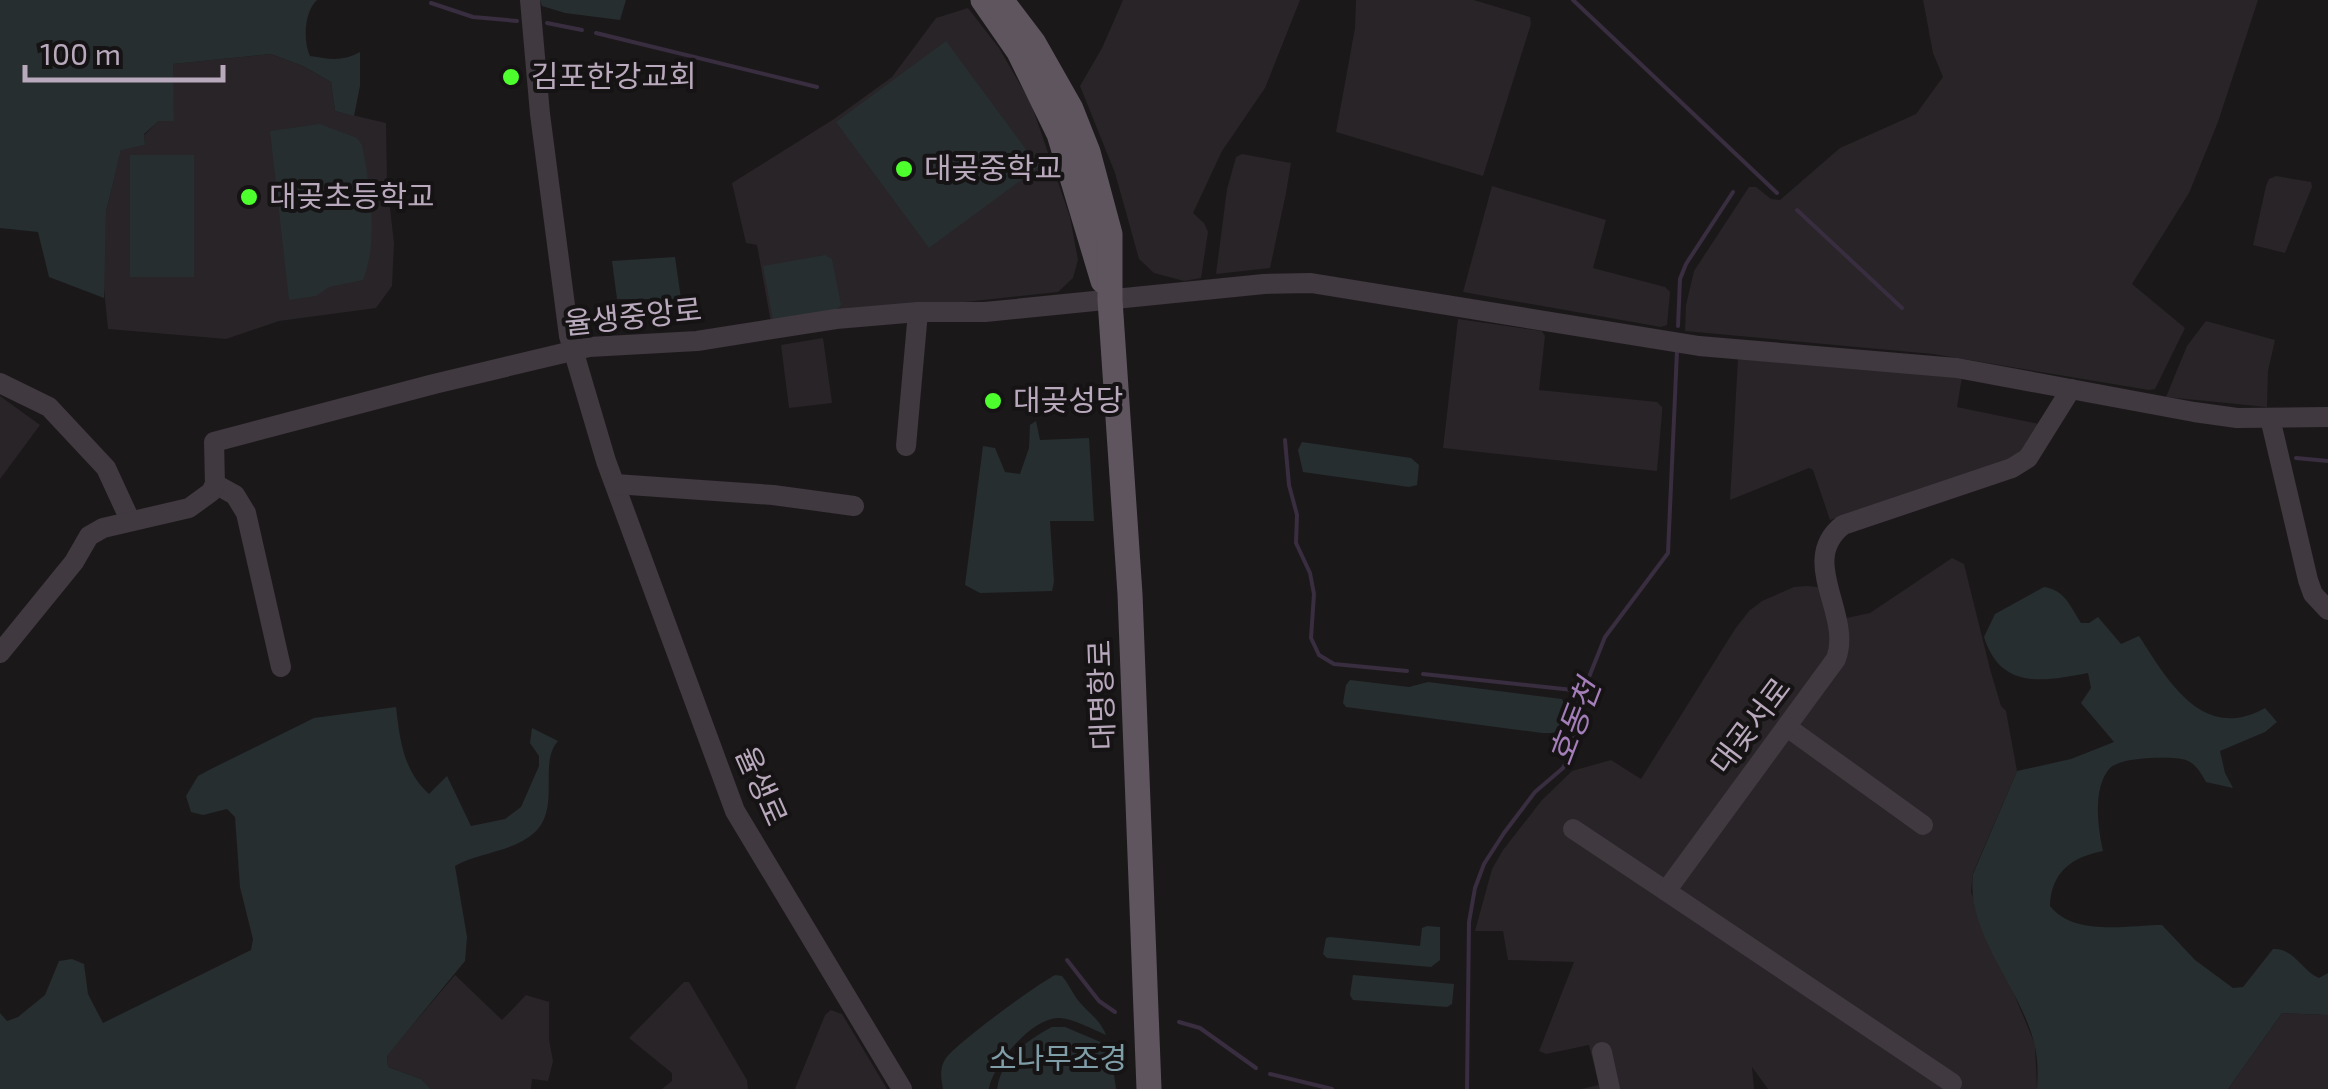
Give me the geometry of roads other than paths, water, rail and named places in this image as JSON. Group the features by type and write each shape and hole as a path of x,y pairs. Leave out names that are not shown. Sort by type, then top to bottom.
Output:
{"main road":[{"name":"대명항로","path":"984,0 1019,52 1060,134 1110,300"},
{"name":"대명항로","path":"1001,0 1060,86 1088,152 1110,234 1110,300 1130,594 1150,1089"}],"street":[{"name":"율생로","path":"530,0 540,114 572,351 615,484 735,811 902,1089"},
{"path":"1110,300 1311,283 1699,346 1957,368 2194,412 2270,418 2328,416"},
{"name":"율생중앙로","path":"215,484 214,442 589,347 713,339 836,319 918,312 985,312 1110,300"},
{"path":"906,446 918,312"},
{"path":"0,383 49,407 106,468 130,520"},
{"name":"대곶서로","path":"1666,891 1819,684 1839,650 1824,564 1824,549 1831,534 1843,525 2012,468 2028,458 2072,389"},
{"path":"2270,418 2308,580 2313,594 2328,610"},
{"path":"0,653 74,562 90,536 130,520 188,508 203,500 215,484 235,495 246,513 281,667"},
{"path":"615,484 773,495 854,506"},
{"path":"1787,727 1923,825"},
{"path":"1572,829 1952,1083"},
{"path":"1602,1052 1610,1089"}],"waterway":[{"path":"1573,0 1777,193"},
{"path":"431,3 473,17 517,21"},
{"path":"547,23 582,30"},
{"path":"596,33 817,87"},
{"name":"호동천","path":"1678,326 1680,279 1686,264 1733,192"},
{"path":"1797,210 1902,308"},
{"name":"호동천","path":"1467,1089 1469,922 1475,888 1484,864 1504,833 1535,792 1563,768 1569,757 1583,692 1605,637 1668,553 1677,351"},
{"path":"1285,440 1289,485 1297,515 1296,543 1310,573 1314,594 1311,638 1319,655 1334,664 1407,671"},
{"path":"2296,458 2328,461"},
{"path":"1423,674 1582,691"},
{"path":"1067,960 1099,1001 1115,1012"},
{"path":"1179,1022 1200,1028 1256,1068"},
{"path":"1270,1074 1332,1089"}],"place":[{"name":"김포한강교회","path":"511,77"},
{"name":"대곶중학교","path":"904,169"},
{"name":"대곶초등학교","path":"249,197"},
{"name":"대곶성당","path":"993,401"}],"park label":[{"name":"소나무조경","path":"1058,1059"}]}
